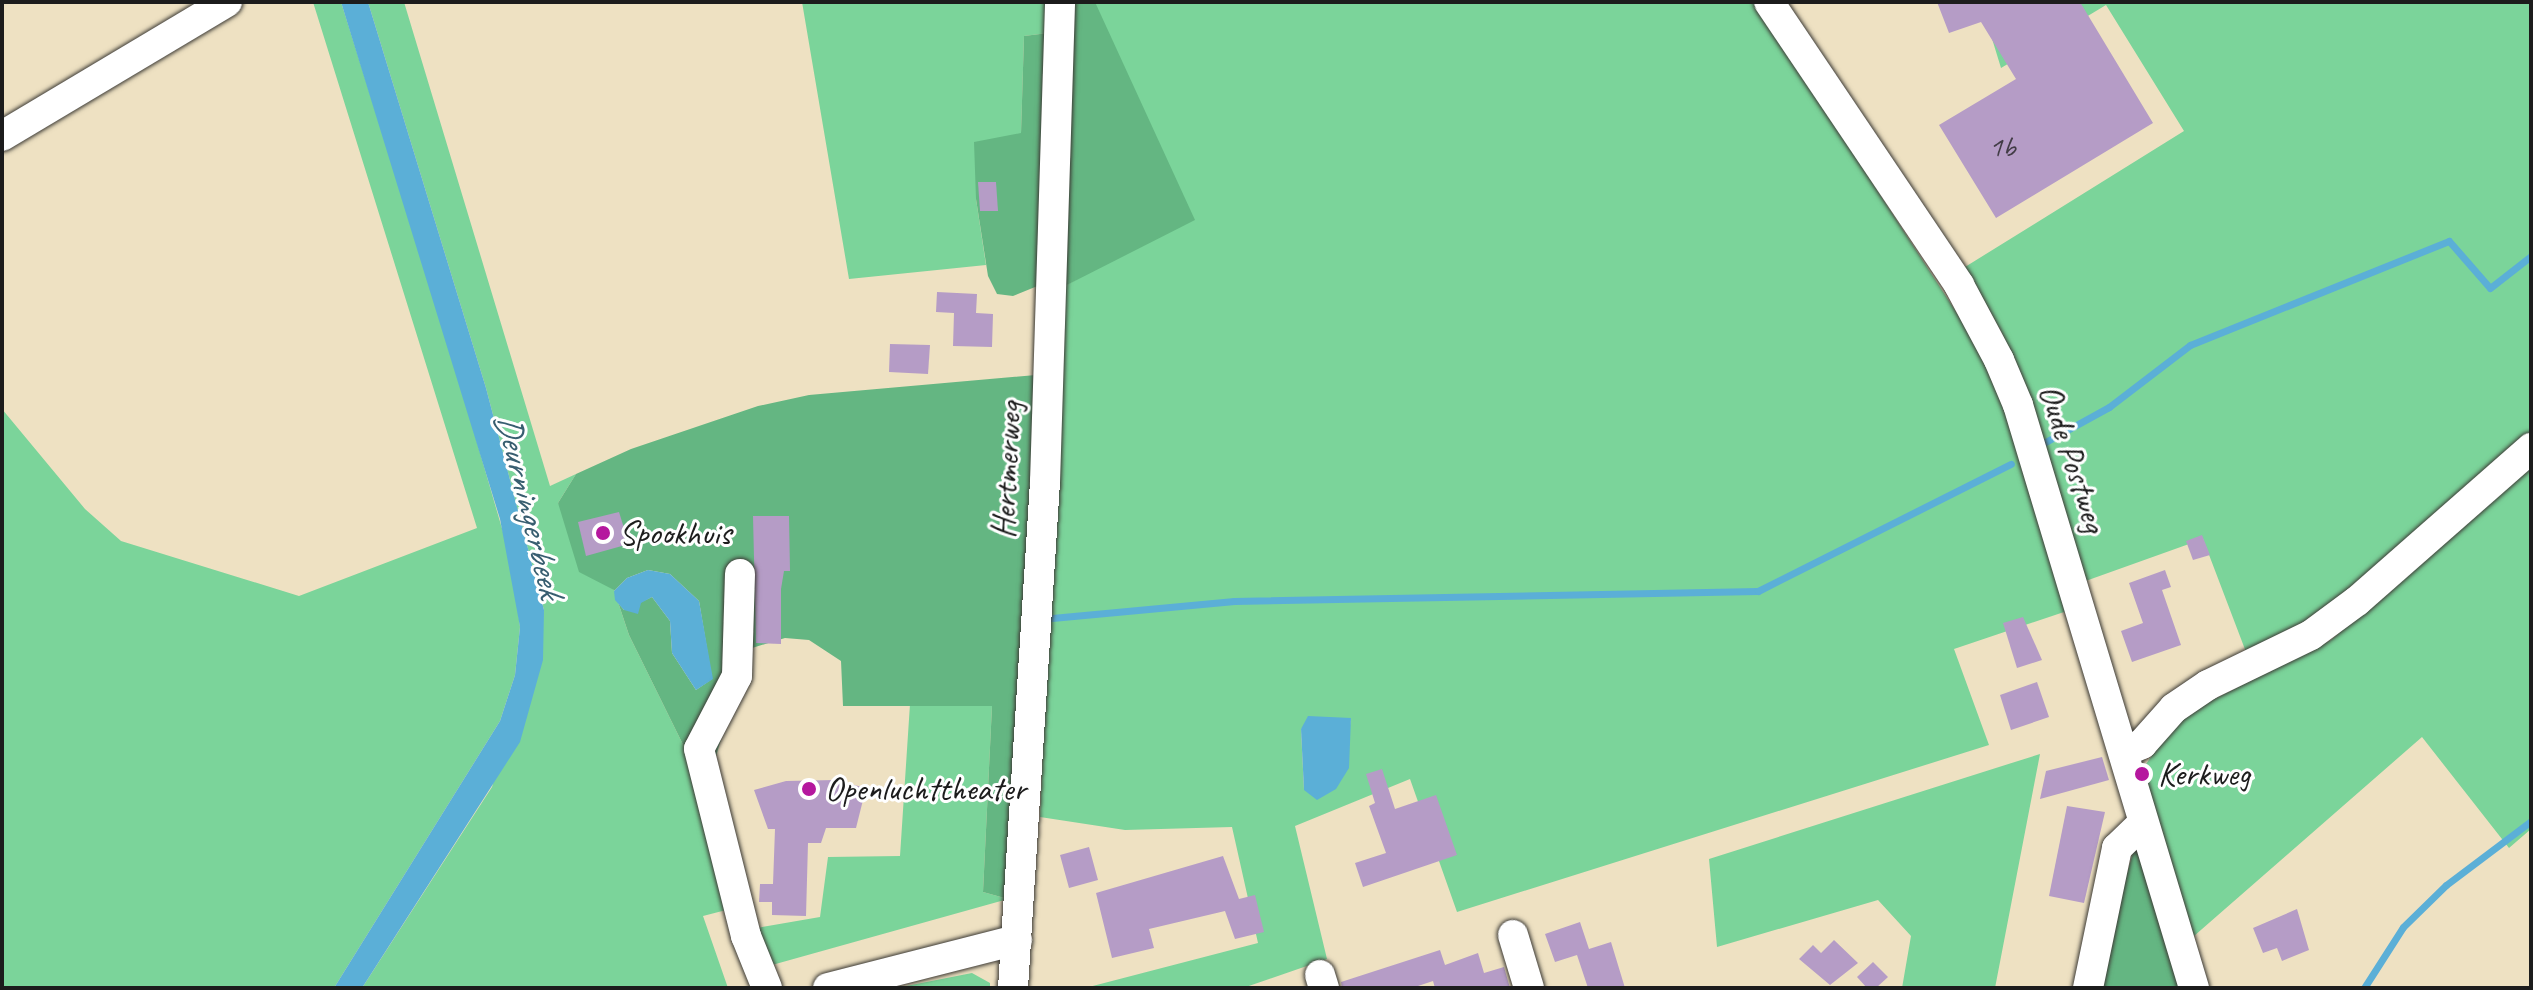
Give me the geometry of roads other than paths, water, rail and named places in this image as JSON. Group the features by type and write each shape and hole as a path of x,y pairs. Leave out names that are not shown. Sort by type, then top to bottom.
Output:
{"street":[{"path":"2,136 227,2"},
{"name":"Hertmerweg","path":"1013,988 1045,482 1060,2"},
{"name":"Oude Postweg","path":"1769,2 1959,285 1999,360 2018,405 2194,988"},
{"path":"2124,752 2142,744 2174,708 2208,685 2311,635 2357,601 2531,448"},
{"path":"740,574 737,676 699,749 746,936 767,988"},
{"path":"2088,988 2117,848 2143,823"},
{"path":"1513,935 1529,988"},
{"path":"828,988 1017,940"}],"water":[{"path":"341,2 368,2 486,388 544,610 543,660 520,742 362,988 334,988 500,721 515,675 520,627 500,519"},
{"path":"648,570 670,574 699,601 713,679 696,690 672,653 670,621 652,597 641,603 638,614 624,610 615,600 614,591 627,578"},
{"path":"1308,716 1351,718 1349,768 1336,789 1317,800 1304,790 1301,729"}],"waterway":[{"path":"2040,445 2109,407 2190,345 2449,241 2490,288 2531,256"},
{"path":"1052,618 1234,601 1758,591 2011,464"},
{"path":"2364,988 2403,927 2446,885 2531,821"}],"place":[{"name":"Spookhuis","path":"603,533"},
{"name":"Kerkweg","path":"2142,774"},
{"name":"Openluchttheater","path":"809,789"}],"water label":[{"name":"Deurningerbeek","path":"529,505"}]}
